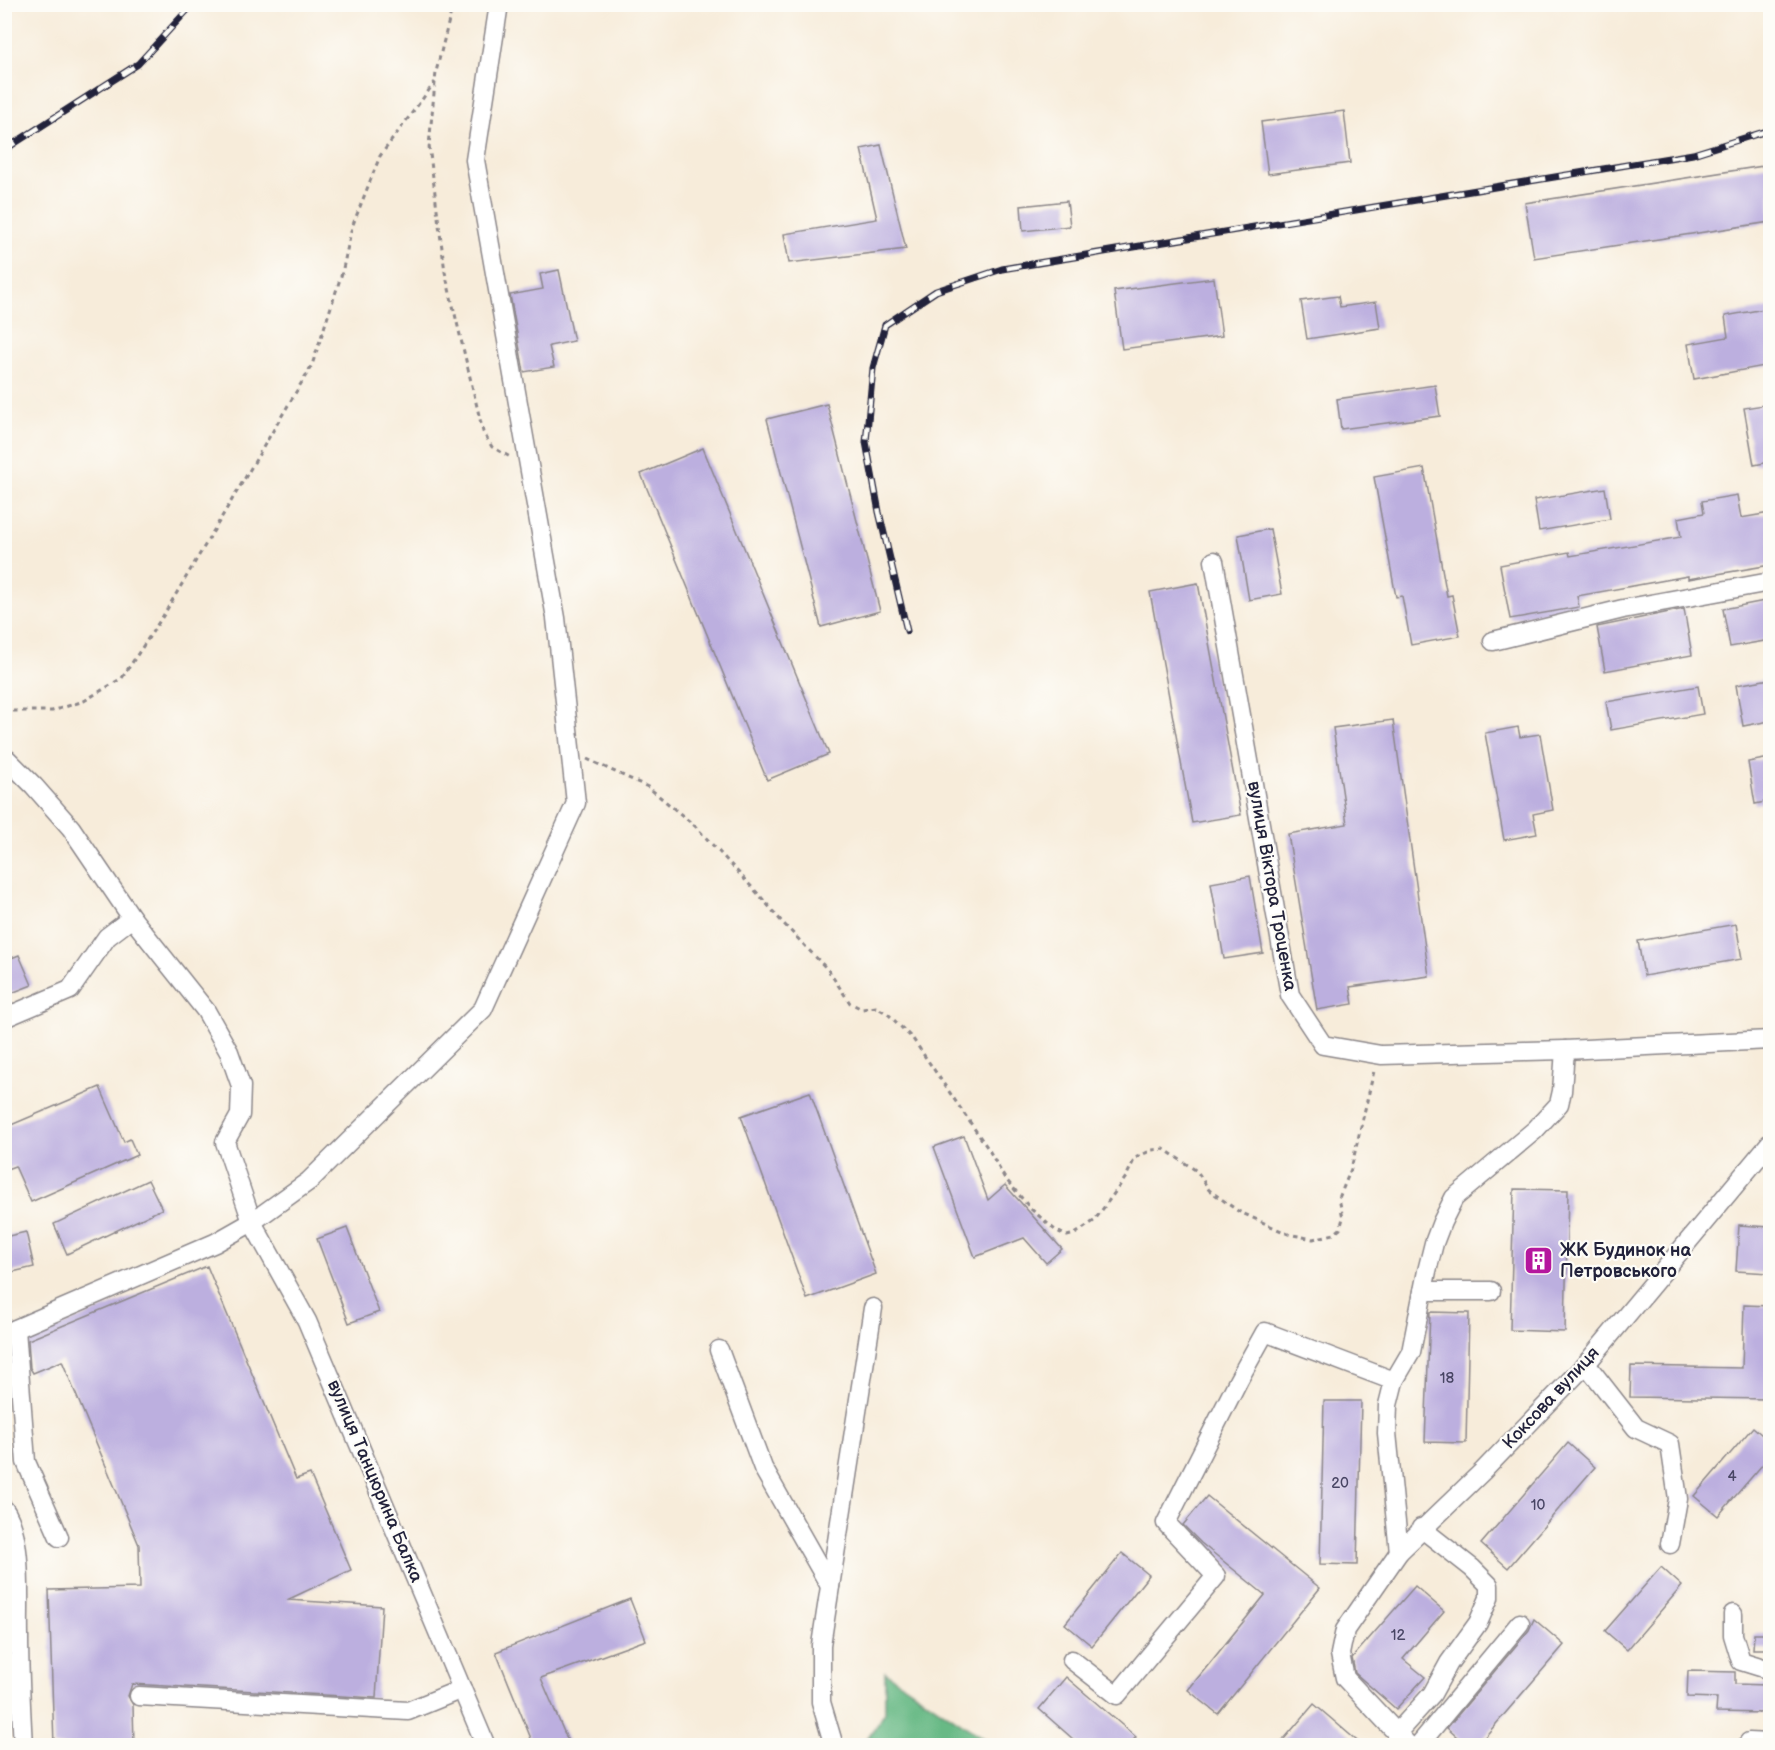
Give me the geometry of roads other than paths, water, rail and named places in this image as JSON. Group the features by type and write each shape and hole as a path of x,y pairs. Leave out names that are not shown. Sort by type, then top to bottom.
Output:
{"street":[{"path":"59,1537 26,1462 10,1332 215,1243 252,1222 309,1181 483,1009 576,803 556,618 475,160 499,4"},
{"name":"вулиця Віктора Троценка","path":"1214,561 1290,995 1323,1045 1380,1055 1565,1050 1770,1040"},
{"path":"1493,641 1623,609 1770,582"},
{"name":"вулиця Танцюрина Балка","path":"4,760 7,759 34,786 71,828 132,918 206,1011 228,1052 241,1086 240,1115 225,1142 252,1222 307,1321 486,1746"},
{"path":"4,1018 70,990 107,937 132,918"},
{"path":"1399,1552 1387,1433 1388,1405 1394,1381 1411,1352 1434,1243 1454,1198 1535,1130 1559,1104 1565,1050"},
{"name":"Коксова вулиця","path":"1407,1743 1345,1678 1340,1654 1345,1630 1399,1552 1421,1528 1483,1471 1586,1364 1770,1143"},
{"path":"1423,1291 1491,1292"},
{"path":"834,1746 821,1702 821,1645 873,1308"},
{"path":"1072,1660 1117,1695 1216,1576 1166,1523 1239,1378 1265,1332 1394,1381"},
{"path":"719,1350 763,1468 830,1586"},
{"path":"1586,1364 1636,1428 1670,1444 1677,1499 1670,1544"},
{"path":"4,1509 9,1515 18,1556 23,1746"},
{"path":"1407,1743 1449,1663 1478,1623 1489,1598 1489,1585 1472,1568 1421,1528"},
{"path":"1733,1614 1733,1635 1741,1661 1770,1670"},
{"path":"1407,1743 1520,1623"},
{"path":"139,1696 408,1711 462,1689"},
{"path":"1749,1742 1770,1743"}],"railway":[{"path":"4,150 138,64 193,4"},
{"path":"907,631 879,512 866,442 873,368 885,325 936,291 1002,269 1693,154 1770,130"}],"place":[{"name":"ЖК Будинок на Петровського","path":"1539,1260"}]}
